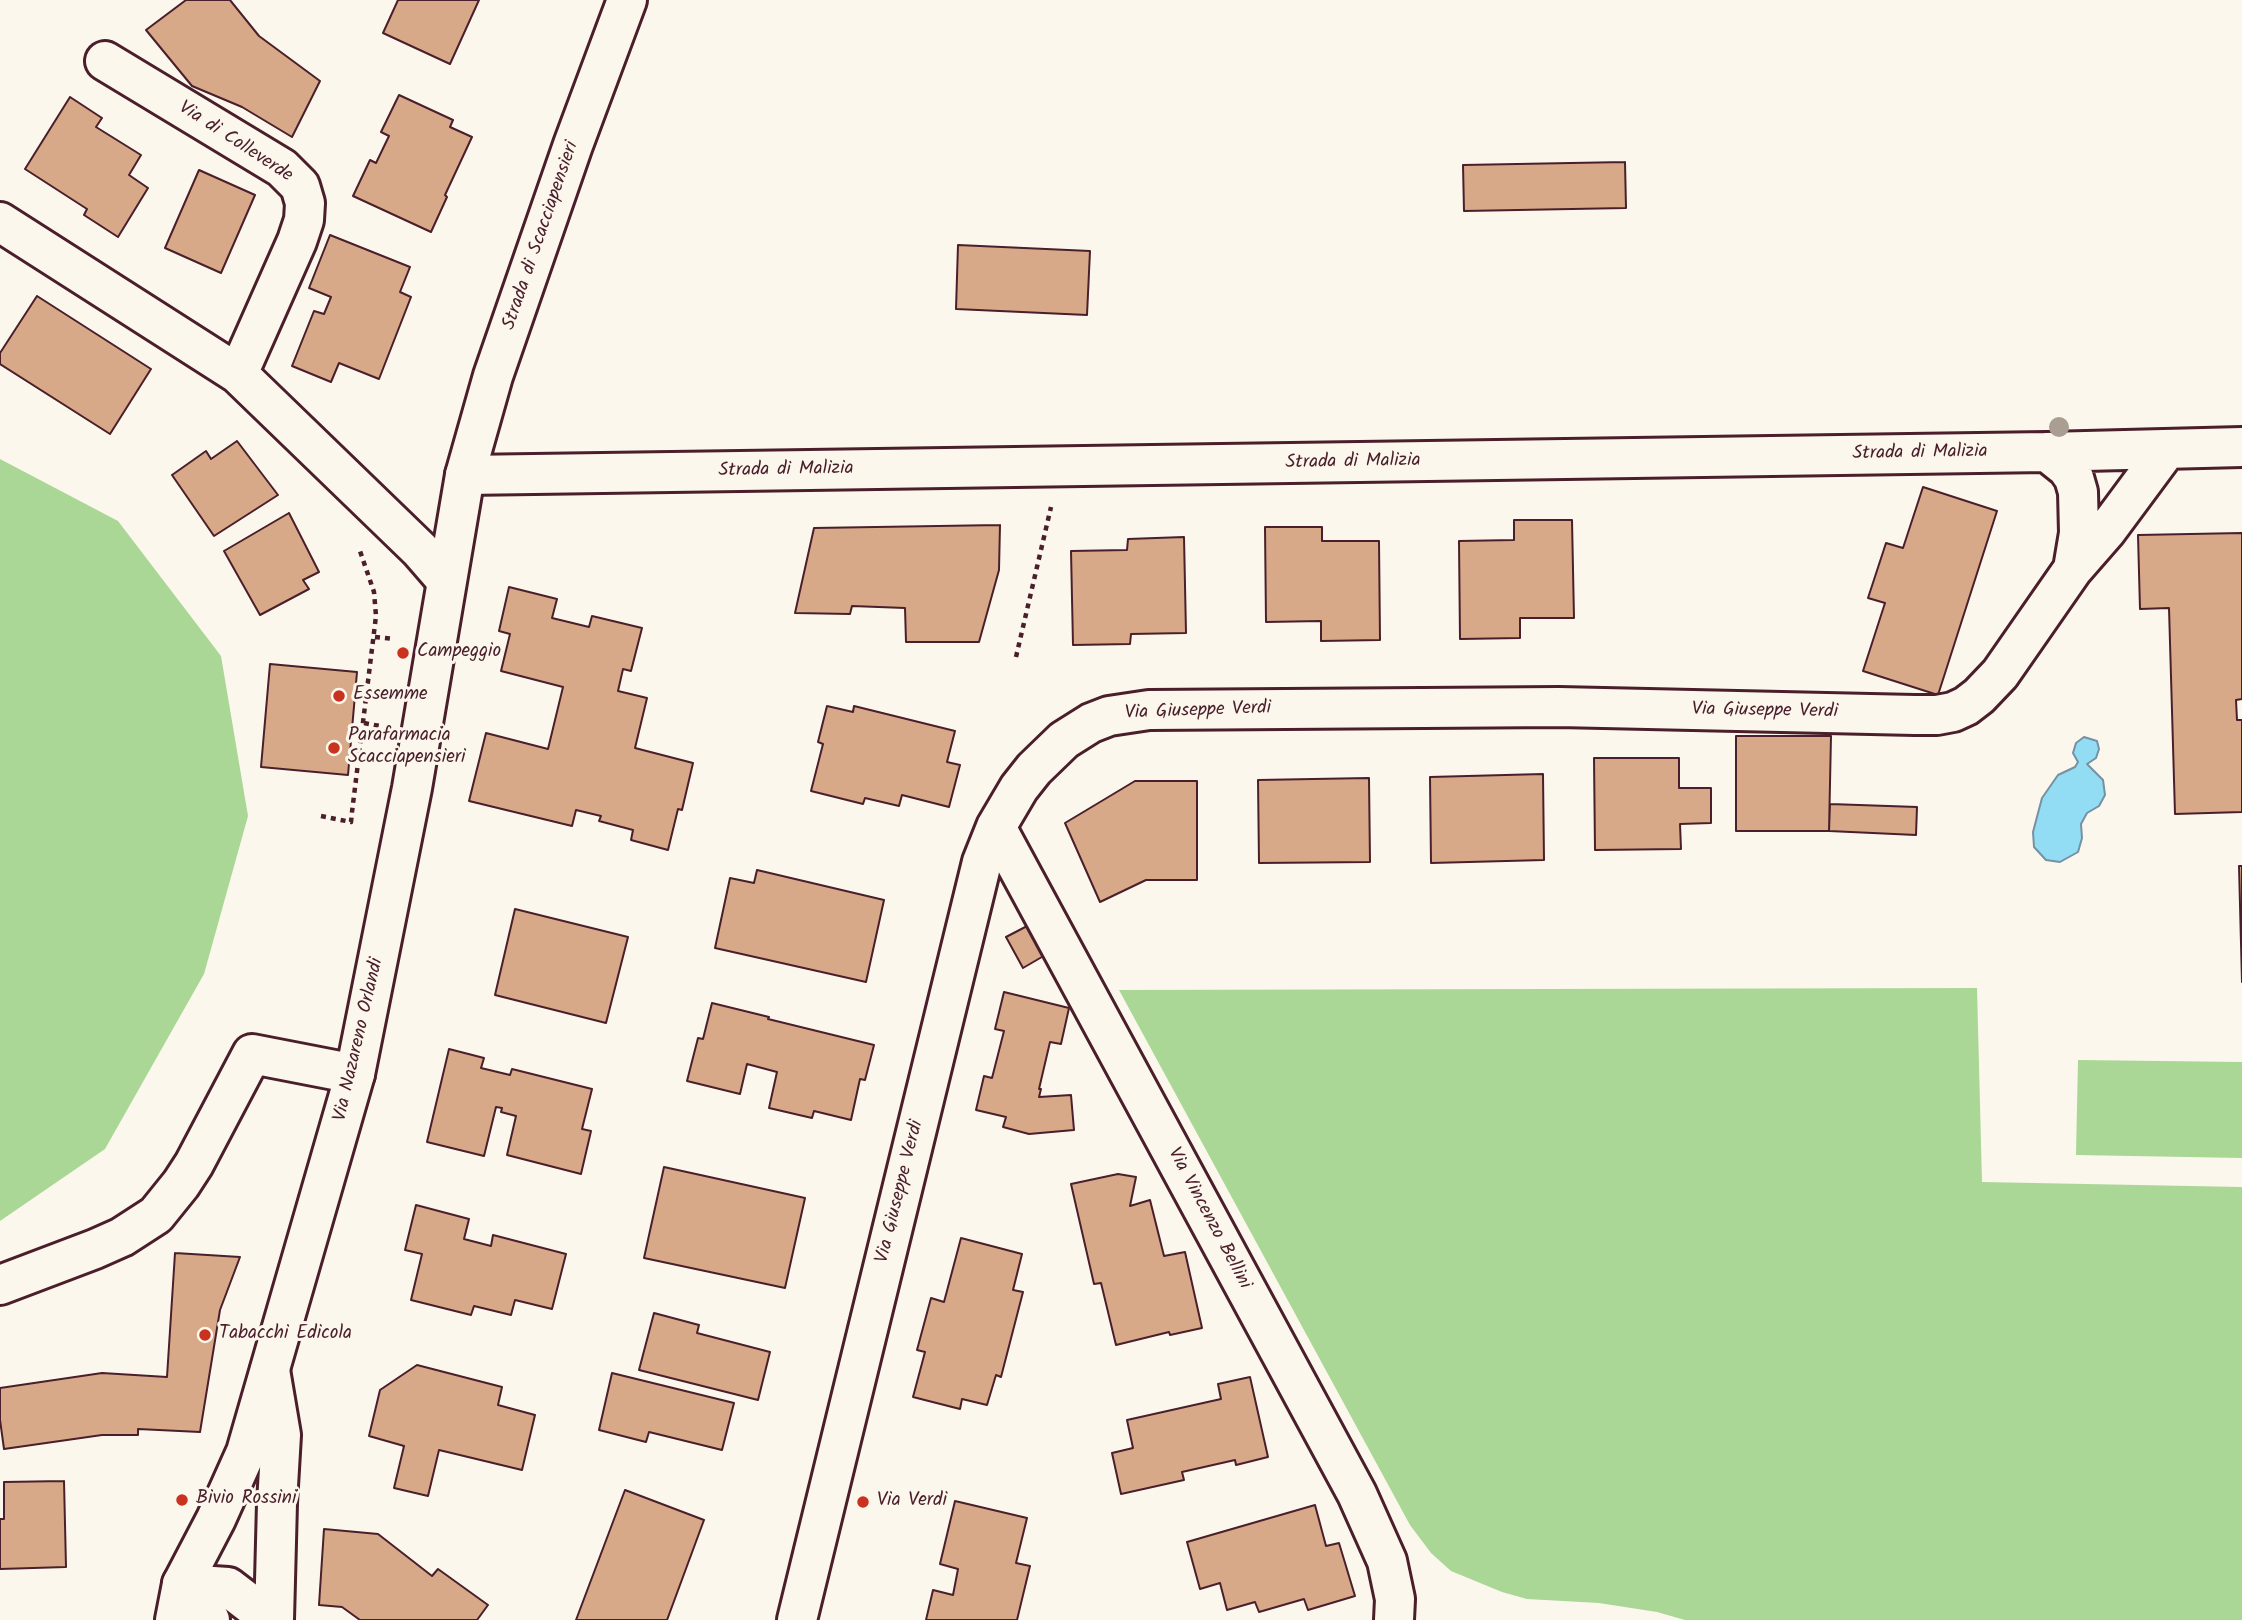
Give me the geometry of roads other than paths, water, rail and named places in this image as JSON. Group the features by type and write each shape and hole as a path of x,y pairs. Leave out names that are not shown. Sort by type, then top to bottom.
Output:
{"street":[{"name":"Strada di Scacciapensieri","path":"465,475 494,376 627,0"},
{"name":"Via di Colleverde","path":"106,61 282,168 300,186 304,220 238,373"},
{"path":"0,222 238,373 420,550 446,580"},
{"name":"Strada di Malizia","path":"465,475 2242,447"},
{"name":"Via Giuseppe Verdi","path":"797,1620 975,887 996,827 1019,789 1052,750 1077,730 1091,723 1127,712 1173,710 1559,707 1915,715 1952,712 1972,701 1994,680 2073,569 2115,520 2167,449"},
{"name":"Via Giuseppe Verdi","path":"2047,452 2067,468 2074,478 2078,492 2079,533 2073,569"},
{"name":"Via Nazareno Orlandi","path":"145,1620 179,1602 246,1452 355,1074 412,788 465,475"},
{"name":"Via Vincenzo Bellini","path":"996,827 1357,1494 1388,1561 1395,1599 1394,1620"},
{"path":"0,1284 113,1241 156,1214 194,1164 252,1054 355,1074"},
{"path":"271,1370 281,1435 272,1620"},
{"path":"179,1602 228,1587 272,1620"},
{"path":"179,1602 210,1620"}],"water":[{"path":"2084,737 2097,741 2099,749 2096,758 2087,764 2103,780 2105,795 2099,806 2087,813 2081,824 2082,838 2078,852 2060,862 2046,860 2034,847 2033,832 2042,798 2058,775 2075,767 2078,762 2073,753 2076,743"}],"place":[{"name":"Campeggio","path":"403,653"},
{"name":"Essemme","path":"339,696"},
{"name":"Parafarmacia Scacciapensieri","path":"334,748"},
{"name":"Tabacchi Edicola","path":"205,1335"},
{"name":"Bivio Rossini","path":"182,1500"},
{"name":"Via Verdi","path":"863,1502"}]}
